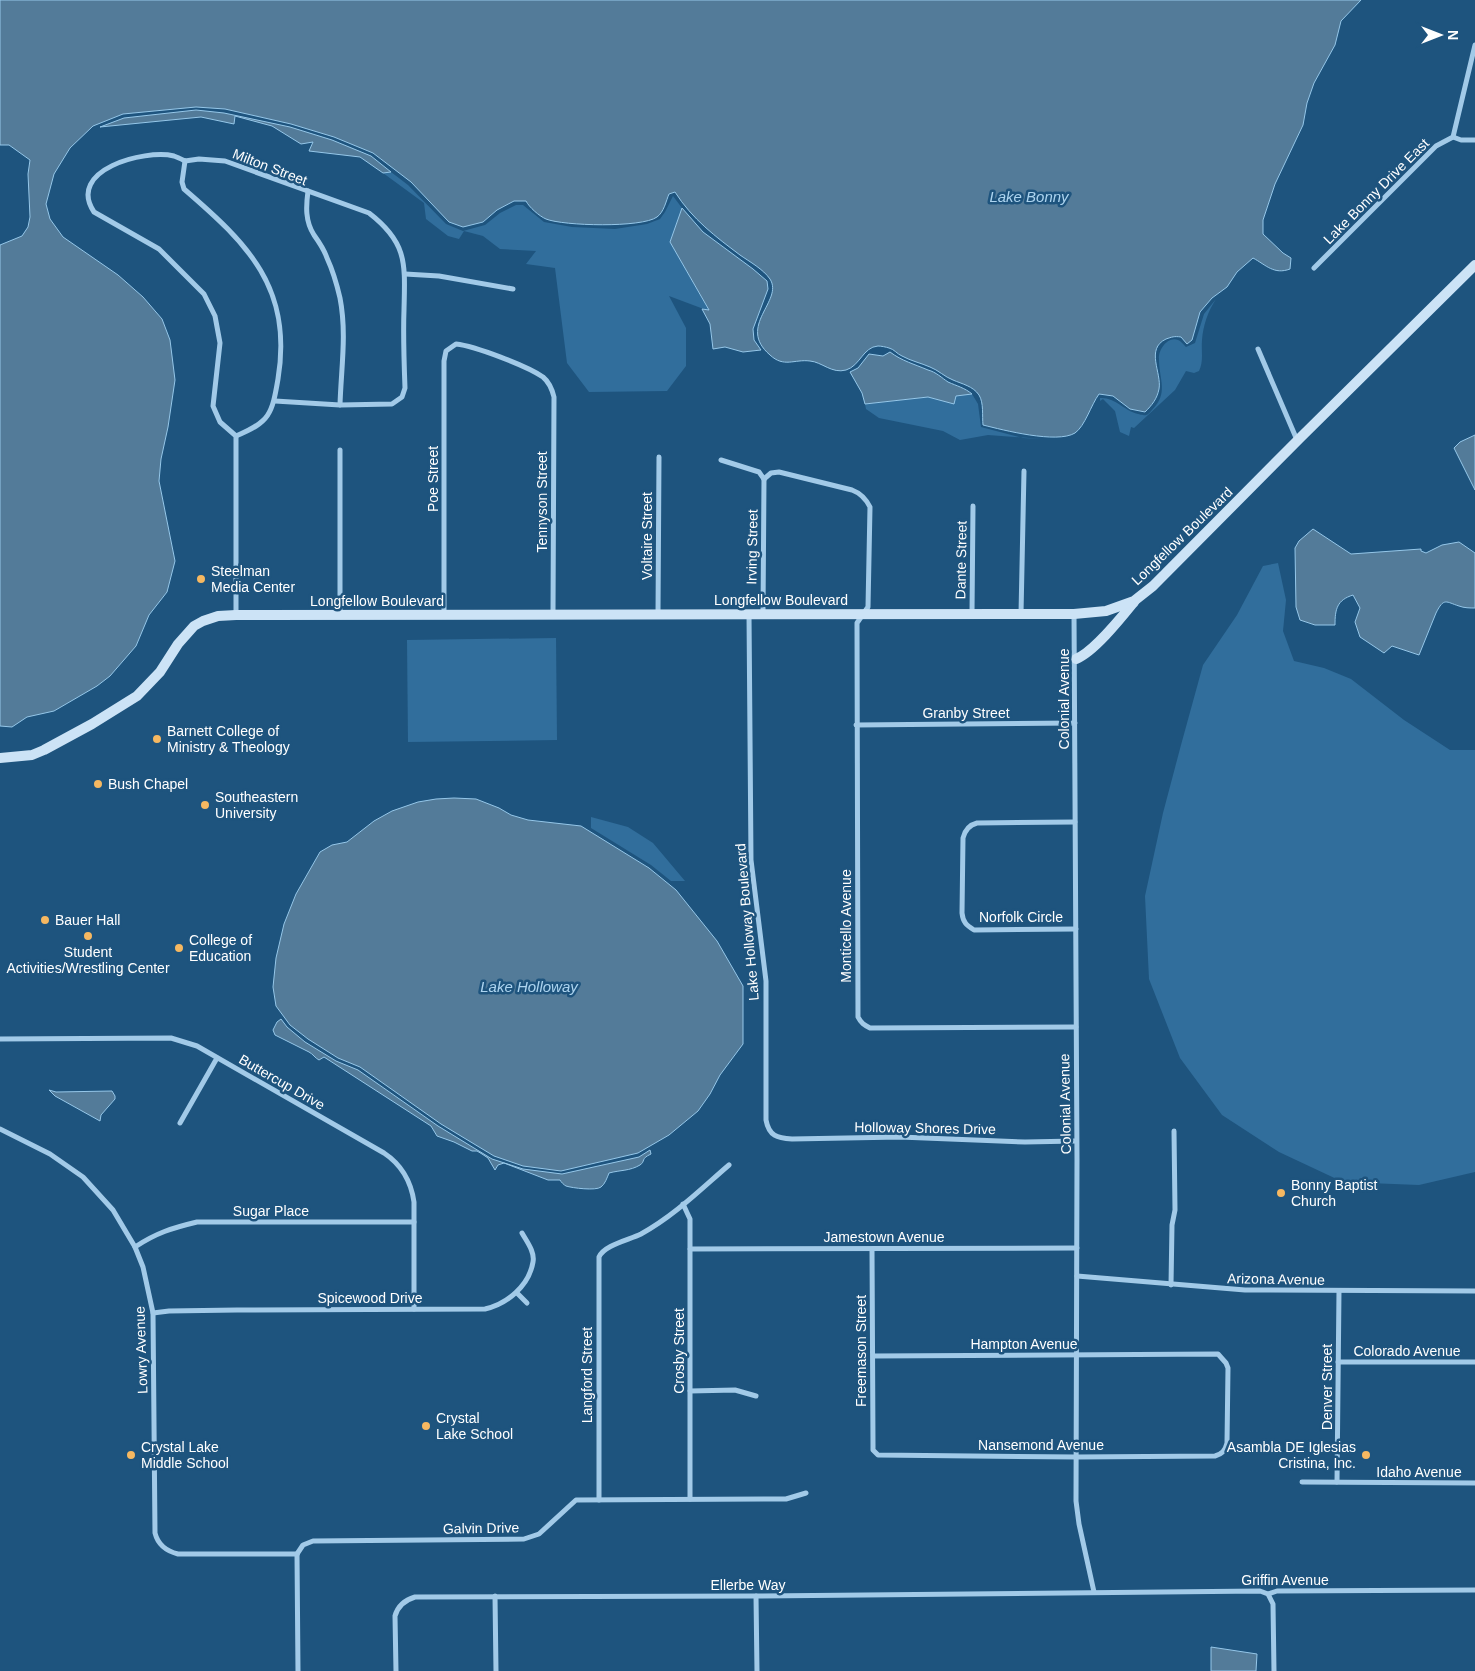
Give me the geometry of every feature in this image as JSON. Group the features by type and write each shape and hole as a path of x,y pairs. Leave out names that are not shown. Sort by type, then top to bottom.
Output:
{"street":[{"path":"1475,45 1453,138 1475,140"},
{"name":"Lake Bonny Drive East","path":"1314,268 1436,146 1453,138"},
{"name":"Milton Street","path":"236,436 220,422 213,406 220,344 215,316 204,294 159,249 94,212 89,204 87,195 93,180 115,163 143,156 174,156 185,161 210,159 224,161 308,191 306,215 313,234 327,257 340,299 344,347 340,405"},
{"path":"185,161 182,182 184,189 238,239 267,280 276,305 282,344 275,401 271,413 256,427 236,436 236,614"},
{"path":"275,401 340,405 392,404 402,397 405,388 405,274 404,261 394,239 387,228 362,210 308,191"},
{"name":"Longfellow Boulevard","path":"0,758 27,756 44,750 138,696 160,672 178,644 194,626 218,616 236,614 1074,614 1106,611 1134,601 1153,586 1297,440 1475,265"},
{"path":"405,274 439,276 513,289"},
{"name":"Tennyson Street","path":"451,346 461,344 521,366 542,376 552,389 554,397 553,614"},
{"name":"Poe Street","path":"444,615 444,361 446,351 451,346"},
{"path":"1258,349 1297,440"},
{"path":"340,450 340,615"},
{"name":"Voltaire Street","path":"658,614 659,457"},
{"path":"720,460 760,472 764,479"},
{"path":"1021,614 1024,471"},
{"name":"Monticello Avenue","path":"764,479 771,474 779,472 852,490 867,501 870,507 868,607 857,623 858,1017 860,1022 870,1028 1076,1027"},
{"name":"Irving Street","path":"763,614 764,479"},
{"name":"Dante Street","path":"972,614 973,506"},
{"path":"1076,658 1083,656 1100,640 1134,601"},
{"name":"Lake Holloway Boulevard","path":"750,614 751,860 766,981 766,1120 767,1128 774,1135"},
{"name":"Colonial Avenue","path":"1074,614 1076,658 1077,1511 1094,1592"},
{"name":"Granby Street","path":"856,725 1076,724"},
{"name":"Norfolk Circle","path":"1076,822 977,823 971,825 964,833 963,838 962,913 963,920 967,926 974,930 1076,929"},
{"name":"Buttercup Drive","path":"0,1039 171,1038 197,1046 393,1159 407,1178 412,1191 414,1309"},
{"path":"180,1123 217,1058"},
{"name":"Lowry Avenue","path":"0,1129 50,1154 83,1177 113,1210 135,1247 147,1284 153,1313 155,1533 157,1540 162,1547 178,1554 298,1554"},
{"path":"1171,1285 1172,1225 1175,1210 1174,1131"},
{"name":"Holloway Shores Drive","path":"774,1135 780,1138 792,1139 900,1137 1025,1142 1076,1141"},
{"path":"683,1204 729,1165"},
{"name":"Crosby Street","path":"683,1204 690,1219 690,1500"},
{"name":"Langford Street","path":"599,1500 598,1264 602,1251 630,1240 646,1231 683,1204"},
{"name":"Sugar Place","path":"135,1247 149,1237 168,1229 197,1222 414,1222"},
{"name":"Spicewood Drive","path":"153,1313 169,1311 485,1309 505,1302 517,1293 527,1278 534,1262 532,1252 522,1233"},
{"name":"Jamestown Avenue","path":"690,1249 1077,1248"},
{"name":"Freemason Street","path":"872,1249 873,1444 875,1452"},
{"name":"Arizona Avenue","path":"1077,1276 1245,1290 1475,1291"},
{"name":"Denver Street","path":"1337,1482 1338,1291"},
{"path":"517,1293 527,1303"},
{"name":"Hampton Avenue","path":"873,1356 1218,1354 1228,1368 1227,1443 1225,1450 1221,1454 1207,1456"},
{"name":"Colorado Avenue","path":"1338,1362 1475,1362"},
{"path":"690,1391 735,1390 756,1396"},
{"name":"Nansemond Avenue","path":"875,1452 882,1456 1207,1456"},
{"name":"Idaho Avenue","path":"1302,1482 1475,1483"},
{"name":"Galvin Drive","path":"298,1554 304,1545 313,1540 524,1539 539,1534 576,1500 786,1499 806,1492"},
{"path":"298,1554 298,1671"},
{"name":"Griffin Avenue","path":"1094,1592 1260,1591 1268,1594 1277,1591 1475,1590"},
{"name":"Ellerbe Way","path":"396,1671 395,1616 403,1602 415,1597 756,1596 1094,1592"},
{"path":"1268,1594 1273,1604 1274,1671"},
{"path":"495,1596 496,1671"},
{"path":"756,1596 757,1671"}],"shaded area":[{"path":"391,172 408,185 446,224 463,231 485,225 500,213 516,205 523,205 544,222 572,227 615,229 647,224 660,219 673,196 682,208 670,242 709,311 669,296 686,328 686,366 667,391 589,392 567,363 555,268 526,264 536,251 500,249 483,236 464,231 459,239 448,236 426,219 424,203 383,173"},
{"path":"1216,299 1203,329 1202,360 1199,371 1194,373 1186,371 1175,390 1134,428 1131,427 1129,436 1120,432 1115,411 1103,399 1100,401 1100,398 1115,402 1138,414 1147,415 1157,404 1162,392 1159,356 1162,348 1167,342 1174,339 1186,347 1195,343 1204,314"},
{"path":"972,394 978,404 981,427 1021,437 988,435 960,440 943,431 879,418 866,409 865,404 928,397 954,403 956,396"},
{"path":"1278,563 1286,600 1283,631 1294,661 1324,668 1351,679 1404,720 1450,750 1475,750 1475,1172 1419,1185 1343,1182 1279,1152 1222,1115 1180,1058 1149,979 1145,896 1163,813 1203,665 1237,615 1263,566"},
{"path":"556,638 557,740 408,742 407,640"},
{"path":"591,817 628,827 653,843 685,881 671,881 651,865 591,828"}],"water":[{"name":"Lake Bonny","path":"0,0 1361,0 1341,21 1335,45 1314,83 1307,103 1303,125 1275,184 1263,220 1263,234 1291,258 1290,269 1284,271 1275,270 1253,258 1237,272 1227,287 1212,298 1200,312 1192,340 1187,344 1181,337 1175,337 1160,343 1155,355 1159,389 1154,402 1145,412 1130,409 1113,396 1099,394 1079,430 1067,436 1043,437 983,425 982,402 974,389 950,379 933,368 905,358 886,347 873,347 851,368 841,371 810,361 785,362 775,359 761,344 758,334 762,314 771,296 773,287 770,279 760,269 705,227 689,211 675,192 669,194 659,215 649,221 602,225 568,223 546,219 532,209 526,201 514,201 497,210 483,222 463,227 449,222 411,182 373,153 334,137 291,124 225,109 196,107 123,114 93,126 70,148 54,174 46,204 50,219 63,237 118,275 143,297 162,319 170,340 175,380 159,481 175,561 167,592 149,615 136,646 110,676 97,686 54,711 27,717 12,727 0,726 0,245 22,236 28,227 30,217 28,174 30,160 9,145 0,145"},
{"path":"196,110 224,113 290,127 332,140 371,156 391,172 383,173 360,157 309,151 313,142 301,144 272,126 235,116 234,124 201,117 100,127 124,118"},
{"path":"682,208 703,232 767,281 768,289 753,329 754,340 761,350 743,352 725,347 713,349 710,324 702,309 709,310 670,242"},
{"path":"890,352 934,372 948,382 972,394 956,396 954,404 928,397 865,404 862,393 850,372 858,368 869,354 883,356"},
{"path":"1475,435 1475,490 1454,448 1460,442"},
{"path":"1313,529 1351,554 1421,549 1421,551 1426,553 1442,545 1459,542 1475,553 1475,608 1463,607 1448,602 1443,603 1436,613 1419,655 1392,646 1384,653 1360,637 1355,622 1360,608 1353,595 1340,602 1335,625 1315,625 1300,620 1296,607 1295,548 1299,541"},
{"name":"Lake Holloway","path":"454,798 476,799 511,815 528,820 581,826 649,868 676,890 717,941 743,986 743,1044 720,1075 698,1111 669,1135 638,1153 561,1171 523,1166 494,1156 441,1124 360,1067 338,1058 308,1039 290,1025 276,1006 273,987 276,958 284,924 296,894 320,852 332,845 347,842 374,821 392,811 418,802"},
{"path":"281,1019 287,1027 305,1042 336,1061 358,1070 438,1126 492,1159 523,1169 562,1174 639,1157 650,1150 651,1154 645,1157 642,1164 636,1167 609,1173 602,1186 594,1189 566,1186 560,1180 548,1180 504,1163 498,1165 495,1170 488,1158 482,1154 437,1136 431,1126 324,1057 319,1060 309,1052 275,1035 273,1030"},
{"path":"49,1090 56,1092 112,1091 115,1099 101,1115 100,1121 55,1096"},
{"path":"1211,1647 1257,1654 1256,1671 1211,1671"}],"place":[{"name":"Steelman Media Center","path":"201,579"},
{"name":"Barnett College of Ministry & Theology","path":"157,739"},
{"name":"Bush Chapel","path":"98,784"},
{"name":"Southeastern University","path":"205,805"},
{"name":"Bauer Hall","path":"45,920"},
{"name":"Student Activities/Wrestling Center","path":"88,936"},
{"name":"College of Education","path":"179,948"},
{"name":"Bonny Baptist Church","path":"1281,1193"},
{"name":"Crystal Lake School","path":"426,1426"},
{"name":"Crystal Lake Middle School","path":"131,1455"},
{"name":"Asambla DE Iglesias Cristina, Inc.","path":"1366,1455"}]}
